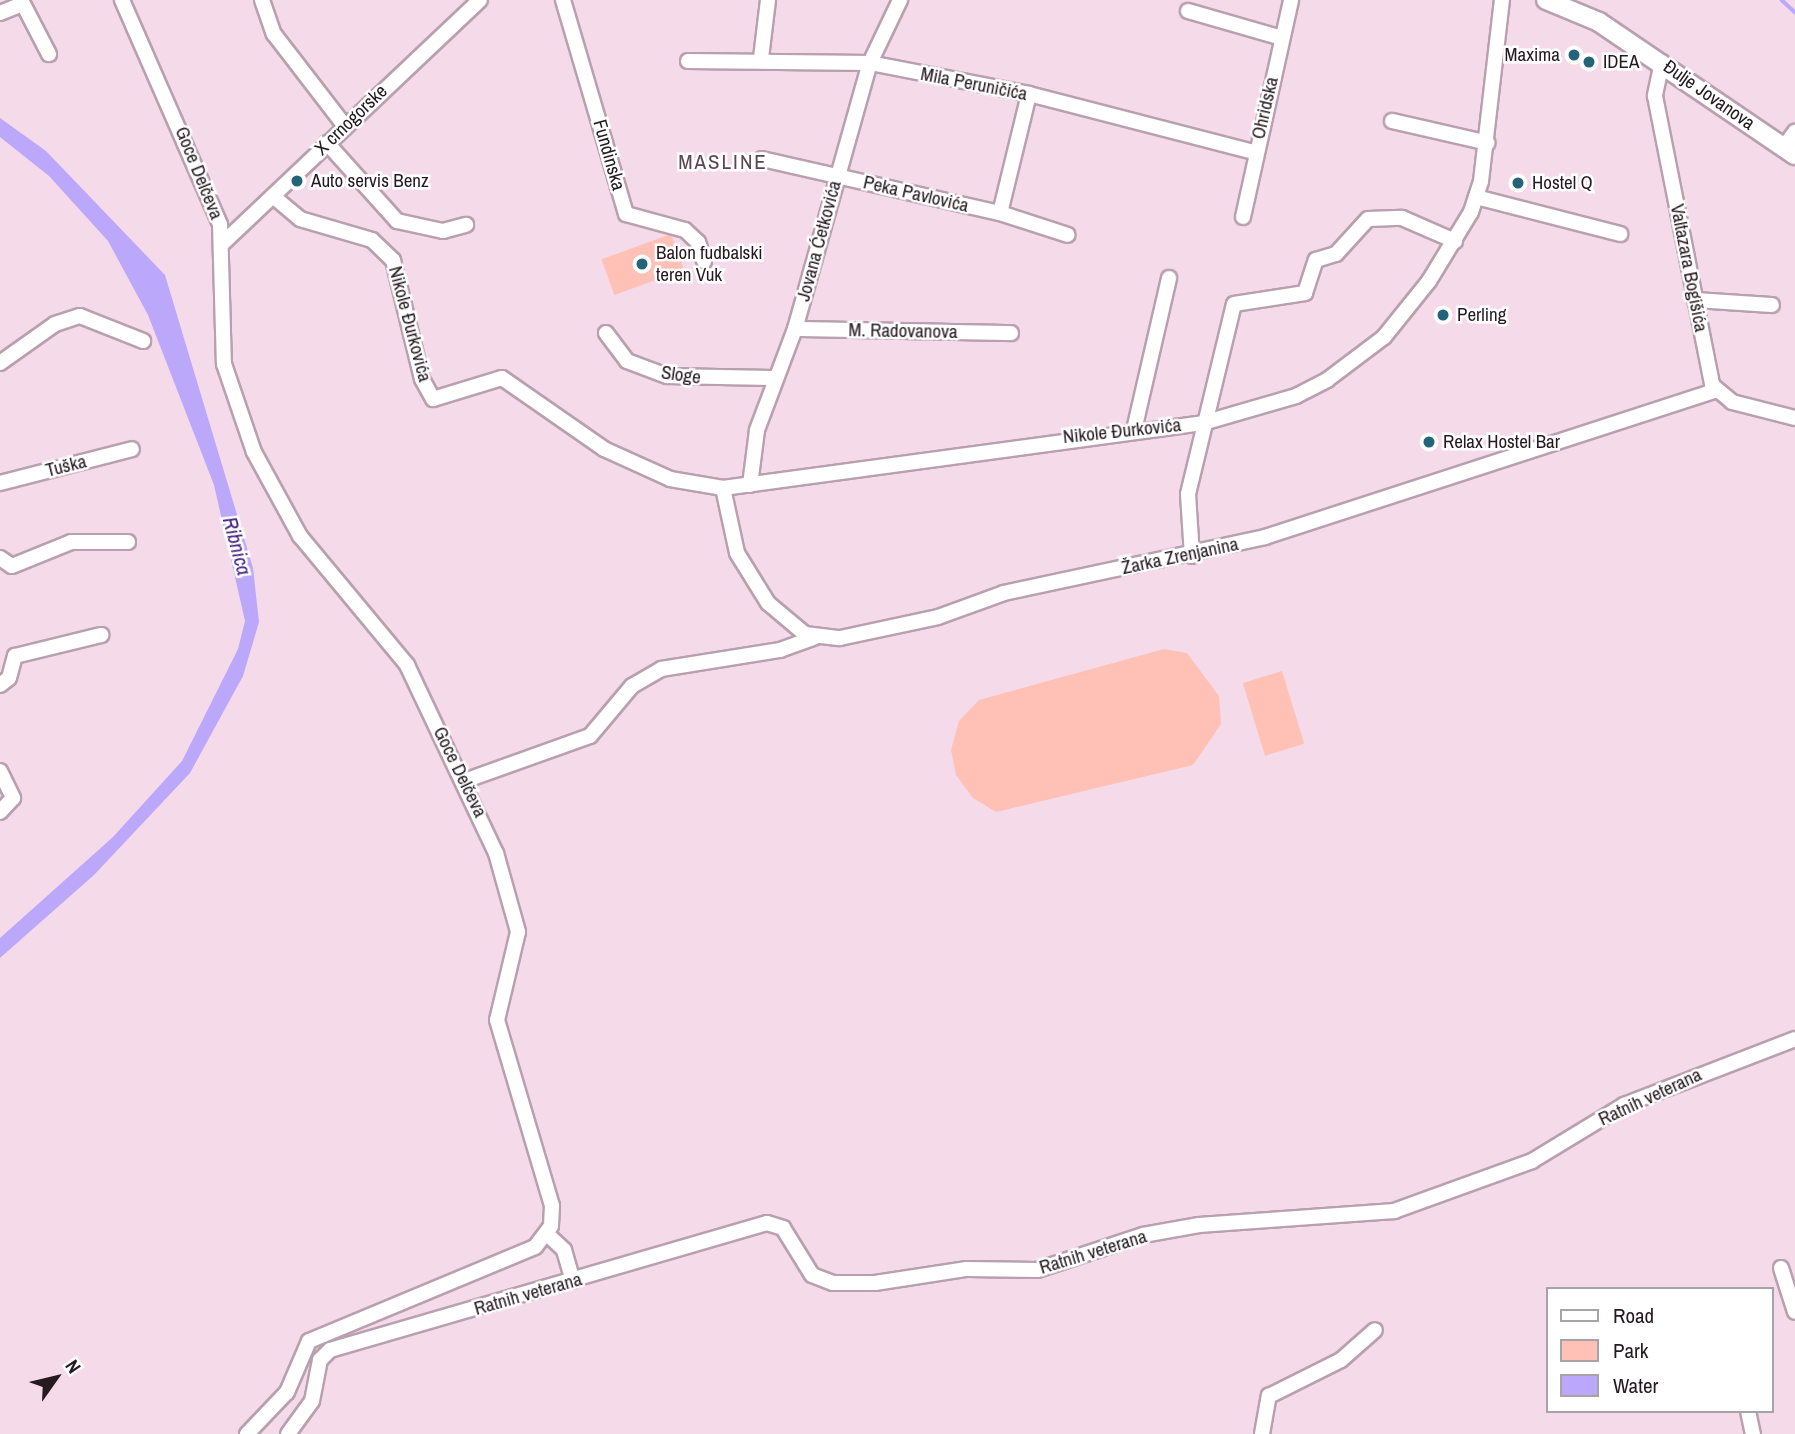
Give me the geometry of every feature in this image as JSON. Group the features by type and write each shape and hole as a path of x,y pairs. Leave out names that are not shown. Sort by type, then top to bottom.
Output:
{"street":[{"name":"Goce Delčeva","path":"122,0 182,130 224,242 224,364 254,452 307,545 407,665 464,781 514,908 518,932 497,1020 552,1206 547,1234"},
{"path":"262,0 274,34 344,125"},
{"name":"X crnogorske","path":"224,242 274,197 344,125 480,0"},
{"name":"Fundinska","path":"564,0 626,214 685,230 698,242 704,261"},
{"path":"761,58 768,0"},
{"name":"Jovana Ćetkovića","path":"750,485 772,378 795,329 870,63 900,0"},
{"name":"Ohridska","path":"1243,217 1254,152 1291,0"},
{"name":"Nikole Đurkovića","path":"274,197 300,219 372,240 393,260 422,379 433,399 502,378 604,449 670,479 723,488 1134,430 1203,423 1296,396 1359,359 1395,325 1455,241 1476,197 1488,143 1502,0"},
{"name":"Đulje Jovanova","path":"1546,0 1599,22 1662,62 1790,151"},
{"path":"0,13 21,2 49,54"},
{"path":"1188,11 1282,38"},
{"name":"Mila Peruničića","path":"688,61 761,58 870,63 1028,94 1254,152"},
{"name":"Valtazara Bogišića","path":"1662,62 1655,96 1715,391"},
{"path":"1000,213 1028,94"},
{"path":"1392,121 1488,143"},
{"path":"1790,151 1795,132"},
{"path":"327,143 397,222 443,231 466,225"},
{"name":"Peka Pavlovića","path":"762,159 1000,213 1068,235"},
{"path":"1476,197 1620,234"},
{"path":"1192,556 1187,506 1203,423 1240,299 1306,293 1316,260 1340,251 1368,219 1402,218 1455,241"},
{"path":"1134,430 1169,278"},
{"path":"1695,300 1772,304"},
{"path":"0,363 55,324 80,316 143,341"},
{"name":"M. Radovanova","path":"795,329 1011,333"},
{"name":"Sloge","path":"606,333 627,361 667,376 772,378"},
{"path":"1715,391 1732,402 1795,418"},
{"name":"Žarka Zrenjanina","path":"464,781 590,736 625,693 652,673 815,637 869,634 1004,593 1192,556 1715,391"},
{"name":"Tuška","path":"0,483 132,449"},
{"path":"723,488 730,533 758,590 785,621 815,637"},
{"path":"0,558 19,564 71,542 128,542"},
{"path":"0,685 9,678 15,656 101,635"},
{"path":"0,771 13,798 0,812"},
{"name":"Ratnih veterana","path":"288,1434 312,1401 320,1360 330,1350 771,1223 783,1228 812,1275 833,1283 875,1283 967,1269 1037,1270 1143,1235 1199,1225 1407,1209 1532,1161 1640,1098 1795,1039"},
{"path":"247,1434 287,1392 309,1341 527,1251 547,1234 564,1250 573,1281"},
{"path":"1781,1268 1795,1312"},
{"path":"1262,1434 1269,1396 1341,1360 1375,1330"},
{"path":"1748,1413 1753,1434"}],"green space":[{"name":"Balon fudbalski teren Vuk","path":"671,234 684,270 614,295 601,259"},
{"path":"1164,649 1187,653 1219,696 1221,724 1193,765 996,812 973,798 956,775 951,750 959,721 979,700"},
{"path":"1282,671 1304,744 1265,756 1243,683"}],"water":[{"name":"Ribnica","path":"0,118 46,151 165,275 253,568 259,622 243,676 190,773 94,875 0,958 0,938 113,837 182,761 238,649 245,621 214,485 148,315 108,241 49,176 0,137"}],"waterway":[{"path":"1782,0 1795,12"}],"place":[{"name":"Maxima","path":"1574,55"},
{"name":"IDEA","path":"1589,62"},
{"name":"Auto servis Benz","path":"297,181"},
{"name":"Hostel Q","path":"1518,183"},
{"name":"Balon fudbalski teren Vuk","path":"642,264"},
{"name":"Perling","path":"1443,315"},
{"name":"Relax Hostel Bar","path":"1429,442"}],"district":[{"name":"MASLINE","path":"723,162"}]}
